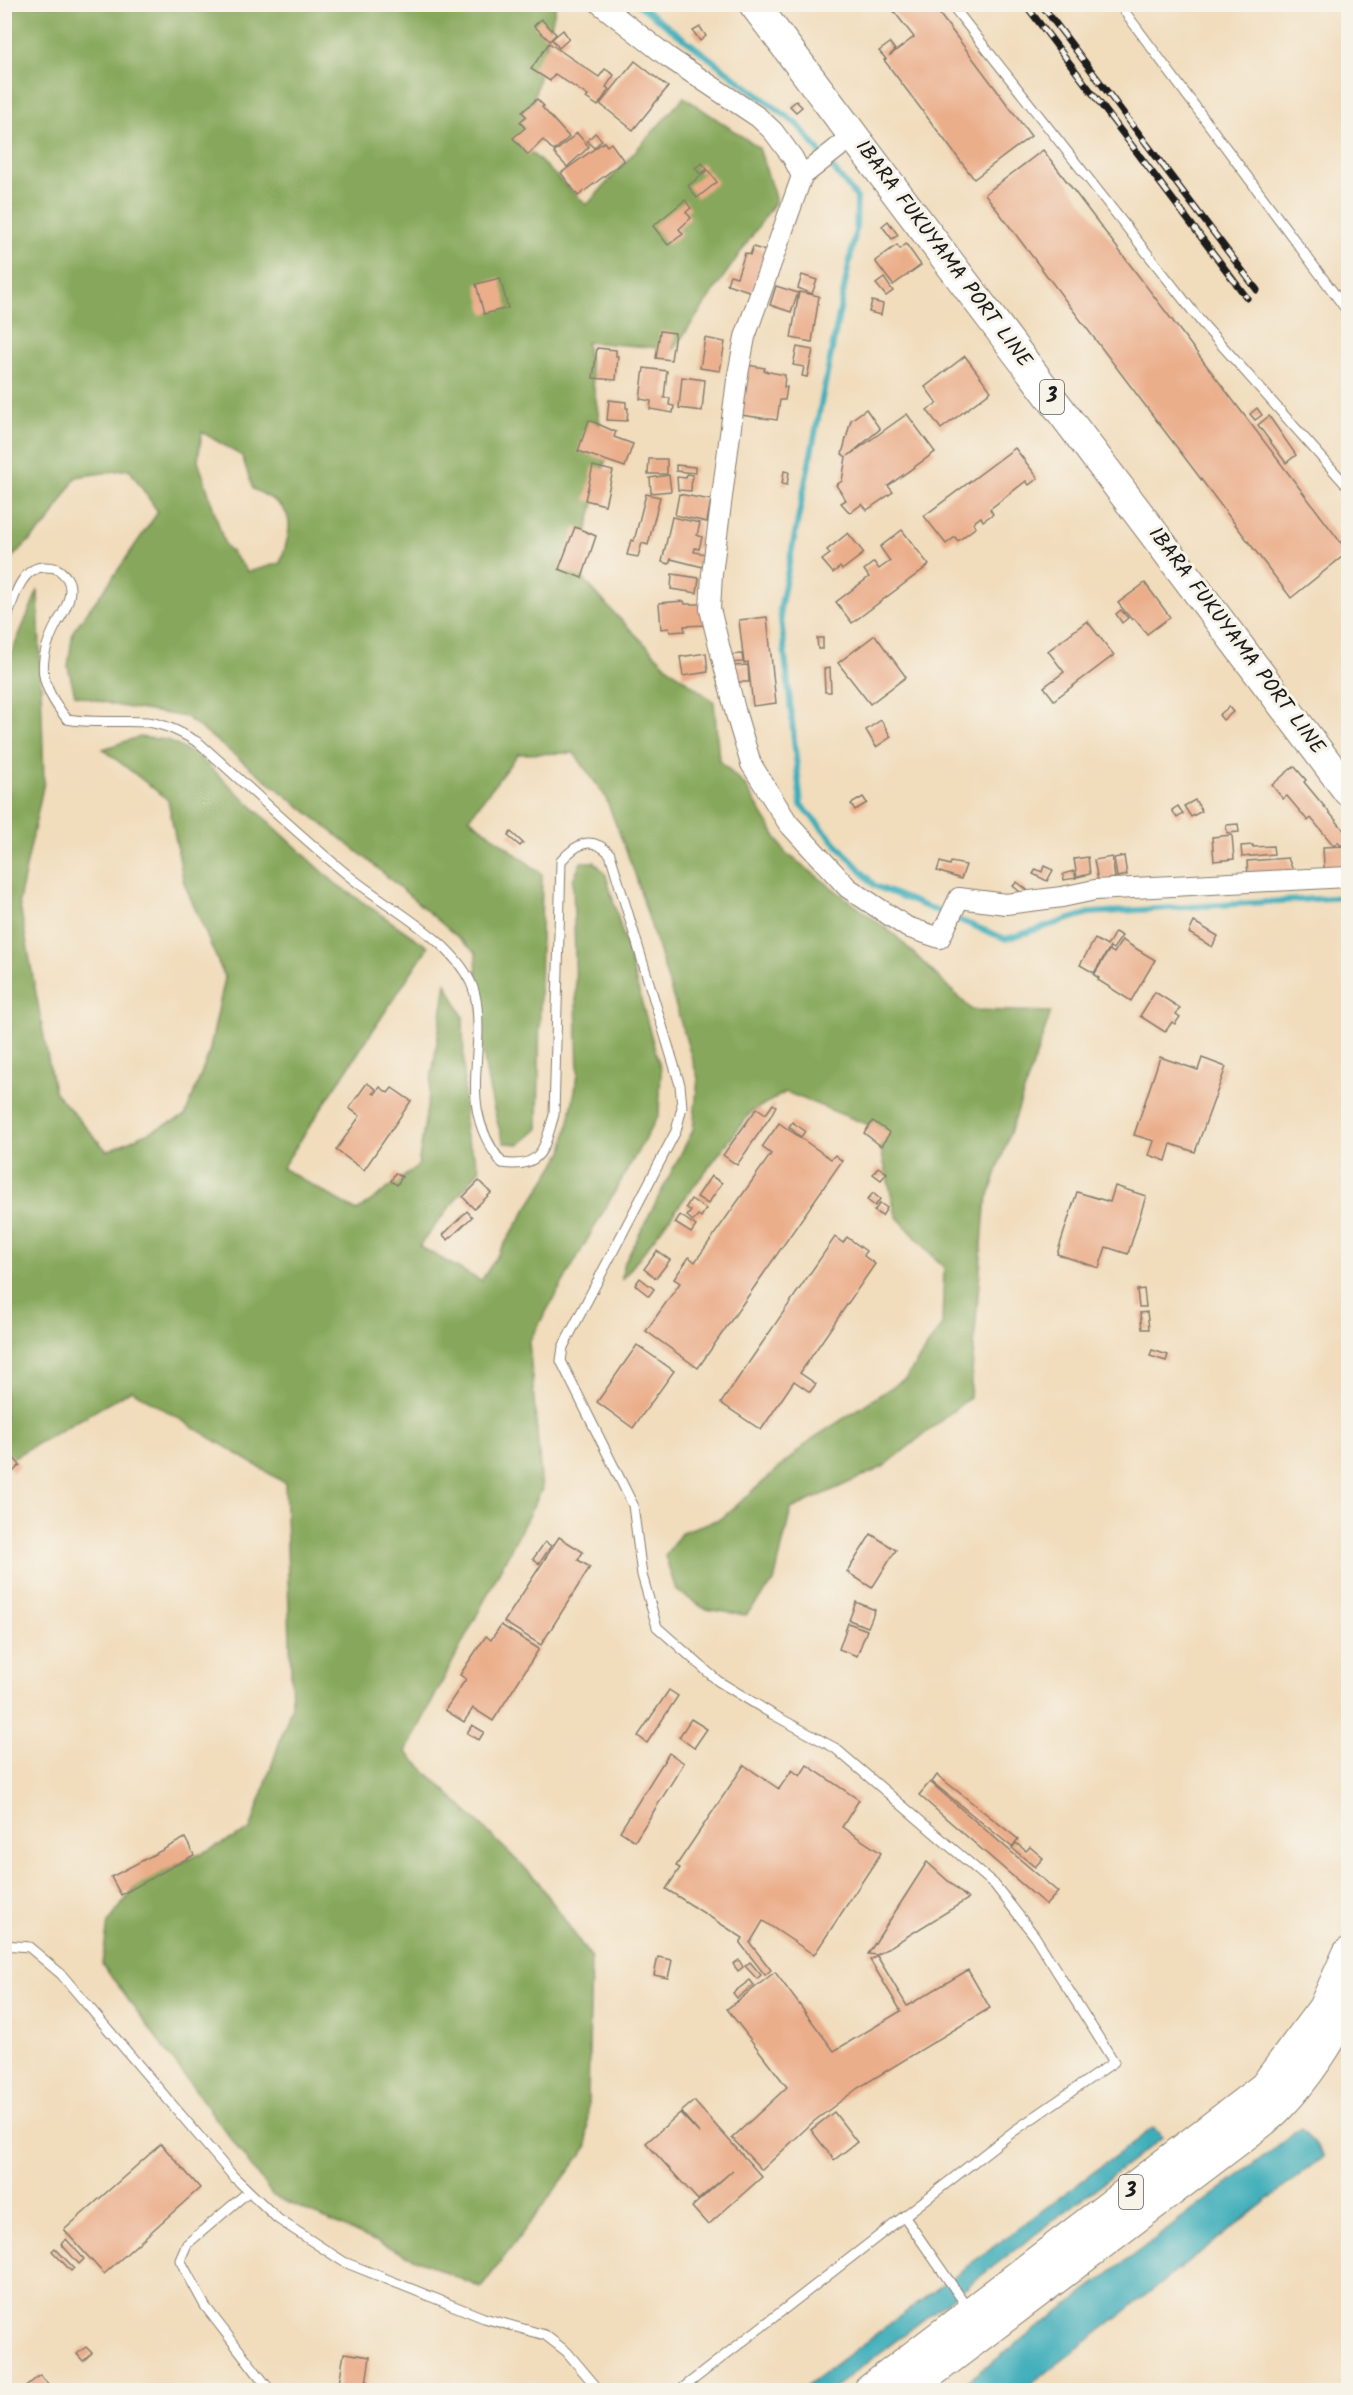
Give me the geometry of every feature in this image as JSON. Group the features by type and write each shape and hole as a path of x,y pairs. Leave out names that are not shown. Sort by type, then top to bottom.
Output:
{"main road":[{"name":"IBARA FUKUYAMA PORT LINE","path":"753,4 844,143 1348,791"},
{"name":"IBARA FUKUYAMA PORT LINE","path":"778,4 1348,756"},
{"name":"3","path":"909,2391 980,2322 1263,2087 1323,2008 1348,1953"},
{"name":"3","path":"869,2391 980,2322 1279,2107 1305,2074 1341,2021 1348,2006"}],"street":[{"path":"600,4 668,57 758,117 773,131 806,173"},
{"path":"844,143 806,173 745,337 737,380 712,574 710,609 751,764 788,823 848,888 908,927 940,938 959,898 1006,904 1095,890 1348,877"}],"lane":[{"path":"951,4 1202,323 1348,487"},
{"path":"1119,4 1348,312"},
{"path":"4,626 28,572 40,566 54,567 67,576 70,589 64,611 47,643 43,671 51,700 67,719 82,722 148,723 176,730 199,743 348,876 446,950 461,967 472,985 478,1014 476,1106 480,1126 489,1145 502,1162 520,1166 532,1161 543,1149 554,1115 561,861 573,848 587,843 601,845 610,854 680,1085 682,1107 676,1131 563,1347 561,1361 633,1505 642,1575 657,1628 718,1682 835,1748 994,1884 1034,1935 1114,2062 1014,2131 680,2391"},
{"path":"4,1945 29,1947 61,1974 248,2192 278,2219 344,2262 484,2318 545,2335 567,2352 599,2391"},
{"path":"248,2192 187,2244 180,2260 205,2307 270,2391"},
{"path":"904,2216 980,2322"}],"green space":[{"path":"5,5 556,5 523,145 587,205 684,97 759,148 776,201 674,349 586,342 606,459 576,570 612,611 669,668 714,702 719,760 746,787 785,852 896,936 972,1010 1051,1012 985,1207 970,1397 883,1467 791,1509 774,1582 746,1615 705,1609 676,1590 665,1556 682,1532 722,1518 812,1439 906,1378 942,1325 944,1268 896,1216 876,1128 786,1092 751,1112 622,1280 623,1266 693,1130 698,1078 635,874 605,796 574,753 518,754 469,818 542,874 538,1129 520,1144 504,1143 486,1073 478,1001 476,953 368,860 186,717 119,706 75,695 68,667 73,631 158,512 129,469 76,477 48,523 5,564","holes":["202,432 242,456 253,489 267,496 284,510 289,526 280,563 248,572 225,545 198,460"]},
{"path":"38,590 44,782 19,901 54,1091 107,1151 185,1116 209,1053 225,978 184,883 168,800 103,749 138,737 168,740 201,759 335,883 428,947 282,1168 357,1211 418,1166 446,983 463,1017 465,1134 480,1169 419,1246 481,1281 563,1152 578,1075 573,880 581,862 595,862 606,875 661,1071 659,1114 529,1342 542,1489 406,1752 537,1880 591,1958 587,2147 481,2288 273,2196 102,1964 108,1923 137,1884 250,1830 292,1705 285,1483 132,1390 5,1462 4,671"}],"water":[{"path":"1153,2128 1163,2137 831,2390 801,2390"},
{"path":"1301,2128 1324,2156 1024,2390 956,2390"}],"building":[{"path":"898,4 932,4 1031,136 974,179 879,51 890,43 895,50 889,56 914,37 892,9"},
{"path":"541,19 556,34 550,41 534,26"},
{"path":"700,27 706,36 700,41 693,31"},
{"path":"563,30 569,39 559,48 552,39"},
{"path":"549,43 599,77 605,69 614,75 606,87 609,89 598,106 586,98 588,96 555,74 550,81 531,69"},
{"path":"635,61 668,87 633,130 600,104"},
{"path":"537,99 569,137 554,151 543,140 528,155 513,138 525,128 520,122 526,116 522,112"},
{"path":"796,101 802,107 796,112 790,106"},
{"path":"577,133 589,147 567,167 554,153"},
{"path":"595,133 602,140 594,148 587,141"},
{"path":"604,142 607,146 611,143 624,161 578,196 561,173"},
{"path":"1043,150 1348,552 1291,598 985,194"},
{"path":"702,163 707,169 700,174 695,168"},
{"path":"708,170 717,182 697,198 688,186"},
{"path":"685,200 691,208 686,212 691,218 679,229 683,234 668,245 653,226"},
{"path":"888,221 898,235 892,239 882,226"},
{"path":"906,244 921,265 893,285 875,261 897,245 900,249"},
{"path":"753,247 766,251 752,292 727,284 730,275 737,277 745,253 750,255"},
{"path":"802,275 817,280 812,294 798,288"},
{"path":"500,278 508,308 484,314 476,284"},
{"path":"884,278 893,291 886,296 876,284"},
{"path":"776,286 798,293 791,312 770,305"},
{"path":"799,292 819,296 812,342 791,338"},
{"path":"872,301 883,304 881,315 869,312"},
{"path":"660,331 675,333 671,360 656,358"},
{"path":"705,338 725,342 720,371 700,368"},
{"path":"797,347 813,350 807,377 802,376 804,367 793,365"},
{"path":"597,348 616,350 616,356 618,356 616,380 593,378"},
{"path":"965,356 991,391 941,429 927,410 937,403 925,387"},
{"path":"747,365 785,375 784,387 787,387 785,400 780,400 777,420 741,415"},
{"path":"644,368 667,371 664,398 670,398 669,405 674,406 673,413 650,409 651,401 640,399"},
{"path":"682,377 705,380 702,411 679,408"},
{"path":"609,400 626,402 627,421 607,420"},
{"path":"1257,408 1262,415 1255,420 1250,414"},
{"path":"866,409 880,429 848,456 907,414 935,452 888,486 893,492 867,510 862,504 850,513 841,503 846,500 836,485 842,481 846,457 842,454 851,420"},
{"path":"1269,416 1296,455 1286,463 1258,425"},
{"path":"589,420 616,432 614,437 633,444 625,467 578,451"},
{"path":"1015,448 1038,478 1029,485 1026,481 990,509 993,514 983,521 981,517 973,523 976,527 958,541 955,537 946,544 924,516"},
{"path":"649,459 667,459 667,474 648,474"},
{"path":"676,465 695,467 695,473 676,471"},
{"path":"593,466 613,471 605,505 585,500"},
{"path":"784,471 789,472 787,485 782,484"},
{"path":"687,474 692,475 691,491 678,490 677,477 686,478"},
{"path":"669,475 671,491 651,493 650,478"},
{"path":"646,494 660,497 648,545 642,543 638,557 627,555 631,540 634,541"},
{"path":"679,494 711,500 707,522 675,515"},
{"path":"672,517 700,523 697,535 702,537 699,549 695,548 694,552 706,554 703,567 671,559 669,564 662,562"},
{"path":"575,527 596,536 582,578 559,569"},
{"path":"902,530 929,565 852,623 836,602 869,577 864,570 874,562 879,569 890,561 880,547"},
{"path":"848,533 864,553 842,570 840,567 833,573 822,560 830,554 827,550"},
{"path":"672,574 699,578 697,593 671,589"},
{"path":"1145,583 1170,617 1147,634 1118,603"},
{"path":"684,601 685,604 701,604 706,625 684,626 685,631 670,632 669,628 661,629 659,603"},
{"path":"1121,610 1128,618 1122,623 1116,614"},
{"path":"767,617 776,703 753,706 748,662 744,663 739,620"},
{"path":"1087,621 1114,655 1054,700 1044,687 1064,672 1048,651"},
{"path":"875,635 906,677 870,704 838,663"},
{"path":"817,638 823,638 823,649 818,649"},
{"path":"706,653 708,672 683,676 680,657"},
{"path":"742,654 743,662 729,663 728,655"},
{"path":"748,665 749,682 734,682 734,666"},
{"path":"830,668 831,692 825,692 824,669"},
{"path":"1229,707 1233,712 1223,720 1219,715"},
{"path":"881,720 891,737 876,747 866,730"},
{"path":"1294,766 1306,780 1304,782 1348,835 1348,840 1341,846 1338,842 1334,846 1311,818 1308,821 1287,796 1283,799 1272,785"},
{"path":"863,797 867,803 855,810 851,804"},
{"path":"1195,800 1202,811 1191,817 1184,806"},
{"path":"1178,806 1183,814 1177,818 1172,810"},
{"path":"1238,824 1239,832 1227,833 1226,825"},
{"path":"511,832 523,843 520,846 508,836"},
{"path":"1232,835 1234,859 1214,861 1212,837"},
{"path":"1348,843 1347,870 1328,870 1324,867 1323,847 1346,846"},
{"path":"1253,845 1253,847 1273,846 1274,854 1242,857 1241,846"},
{"path":"1124,856 1127,875 1117,877 1114,858"},
{"path":"1088,857 1090,874 1077,877 1074,859"},
{"path":"1112,857 1115,878 1098,881 1094,860"},
{"path":"1288,858 1294,873 1248,876 1247,861"},
{"path":"940,862 950,865 951,862 966,865 961,879 937,871"},
{"path":"1044,866 1053,870 1047,881 1033,874 1036,869 1042,872"},
{"path":"1074,871 1076,878 1064,880 1063,874"},
{"path":"1017,882 1027,890 1024,895 1013,886"},
{"path":"1194,922 1218,936 1212,947 1189,933"},
{"path":"1115,932 1122,936 1113,949 1110,947 1094,973 1080,965 1095,939 1107,946"},
{"path":"1122,940 1155,960 1131,1001 1094,975 1109,950 1114,953"},
{"path":"1155,992 1180,1008 1176,1014 1180,1017 1175,1024 1172,1022 1165,1032 1140,1016"},
{"path":"1160,1057 1198,1070 1202,1058 1226,1067 1195,1152 1171,1144 1166,1161 1149,1155 1154,1141 1134,1135"},
{"path":"367,1083 376,1089 373,1093 375,1094 380,1087 388,1093 392,1088 411,1101 364,1170 336,1150 360,1116 349,1108"},
{"path":"773,1104 776,1106 770,1117 737,1165 723,1155 757,1108 766,1114"},
{"path":"873,1121 890,1133 881,1146 864,1133"},
{"path":"792,1122 805,1131 801,1137 789,1127"},
{"path":"779,1123 831,1159 835,1155 842,1161 698,1368 646,1331 680,1283 674,1279 689,1257 695,1262 771,1154 762,1147"},
{"path":"878,1167 887,1173 881,1180 873,1174"},
{"path":"395,1173 402,1177 397,1185 391,1181"},
{"path":"711,1176 722,1183 708,1204 697,1197"},
{"path":"479,1181 491,1193 474,1209 463,1197"},
{"path":"1115,1186 1146,1196 1128,1254 1106,1247 1099,1268 1057,1254 1077,1192 1110,1202"},
{"path":"873,1193 880,1199 875,1206 867,1200"},
{"path":"691,1199 706,1209 701,1217 698,1215 693,1221 687,1216 691,1211 686,1207"},
{"path":"880,1203 887,1208 882,1216 874,1211"},
{"path":"467,1211 472,1217 448,1240 443,1235"},
{"path":"680,1215 696,1226 691,1233 675,1223"},
{"path":"835,1237 843,1243 847,1237 866,1251 864,1256 875,1264 800,1373 816,1384 810,1392 794,1381 761,1430 721,1403"},
{"path":"657,1251 670,1260 656,1278 644,1269"},
{"path":"640,1278 654,1289 649,1296 635,1285"},
{"path":"1144,1289 1146,1307 1139,1307 1137,1290"},
{"path":"1147,1312 1149,1329 1142,1329 1140,1313"},
{"path":"637,1345 674,1371 633,1428 597,1402"},
{"path":"1152,1350 1168,1355 1166,1361 1150,1356"},
{"path":"10,1454 20,1465 13,1472 4,1462"},
{"path":"871,1534 896,1550 872,1588 847,1572"},
{"path":"559,1537 583,1552 578,1560 590,1567 541,1645 504,1622"},
{"path":"545,1542 551,1546 539,1564 533,1559"},
{"path":"856,1602 875,1610 868,1627 849,1620"},
{"path":"848,1623 867,1630 857,1656 839,1649"},
{"path":"501,1625 539,1649 493,1721 473,1708 464,1722 445,1710 466,1679 460,1675 467,1664 486,1636 491,1640"},
{"path":"669,1690 678,1696 647,1743 638,1736"},
{"path":"691,1719 707,1729 694,1748 679,1737"},
{"path":"472,1725 484,1732 479,1740 467,1733"},
{"path":"669,1753 684,1763 635,1841 620,1831"},
{"path":"744,1765 779,1789 792,1770 800,1776 807,1765 859,1800 842,1827 881,1853 814,1955 763,1921 750,1943 771,1970 765,1975 740,1943 743,1938 666,1889 680,1868 676,1866"},
{"path":"937,1775 1018,1839 1012,1847 932,1782"},
{"path":"930,1782 1058,1892 1046,1905 919,1795"},
{"path":"185,1838 194,1855 121,1895 111,1877"},
{"path":"1016,1843 1026,1851 1030,1847 1043,1858 1035,1867 1012,1848"},
{"path":"927,1862 968,1899 877,1955 868,1954"},
{"path":"877,1956 907,2006 968,1970 990,2008 858,2088 813,2122 762,2170 732,2138 787,2087 727,2009 775,1972 834,2051 901,2011 870,1960"},
{"path":"658,1957 672,1960 668,1978 654,1975"},
{"path":"739,1960 743,1967 738,1971 733,1964"},
{"path":"750,1962 761,1975 757,1979 745,1966"},
{"path":"750,1980 754,1985 737,1998 733,1993"},
{"path":"694,2101 762,2177 708,2225 692,2207 733,2170 698,2200 646,2143 680,2113 700,2134 681,2112"},
{"path":"834,2112 857,2142 834,2160 811,2130"},
{"path":"161,2144 200,2188 104,2274 64,2230"},
{"path":"66,2239 84,2259 79,2264 61,2244"},
{"path":"55,2248 74,2268 71,2271 52,2251"},
{"path":"86,2347 92,2353 83,2361 77,2354"},
{"path":"344,2353 370,2357 365,2390 338,2390"},
{"path":"40,2375 53,2390 22,2390"}],"waterway":[{"path":"638,4 798,125 857,198 856,229 780,609 801,805 875,886 1006,939 1089,913 1348,897"}],"railway":[{"path":"1025,4 1247,298"},
{"path":"1041,4 1257,290"}]}
